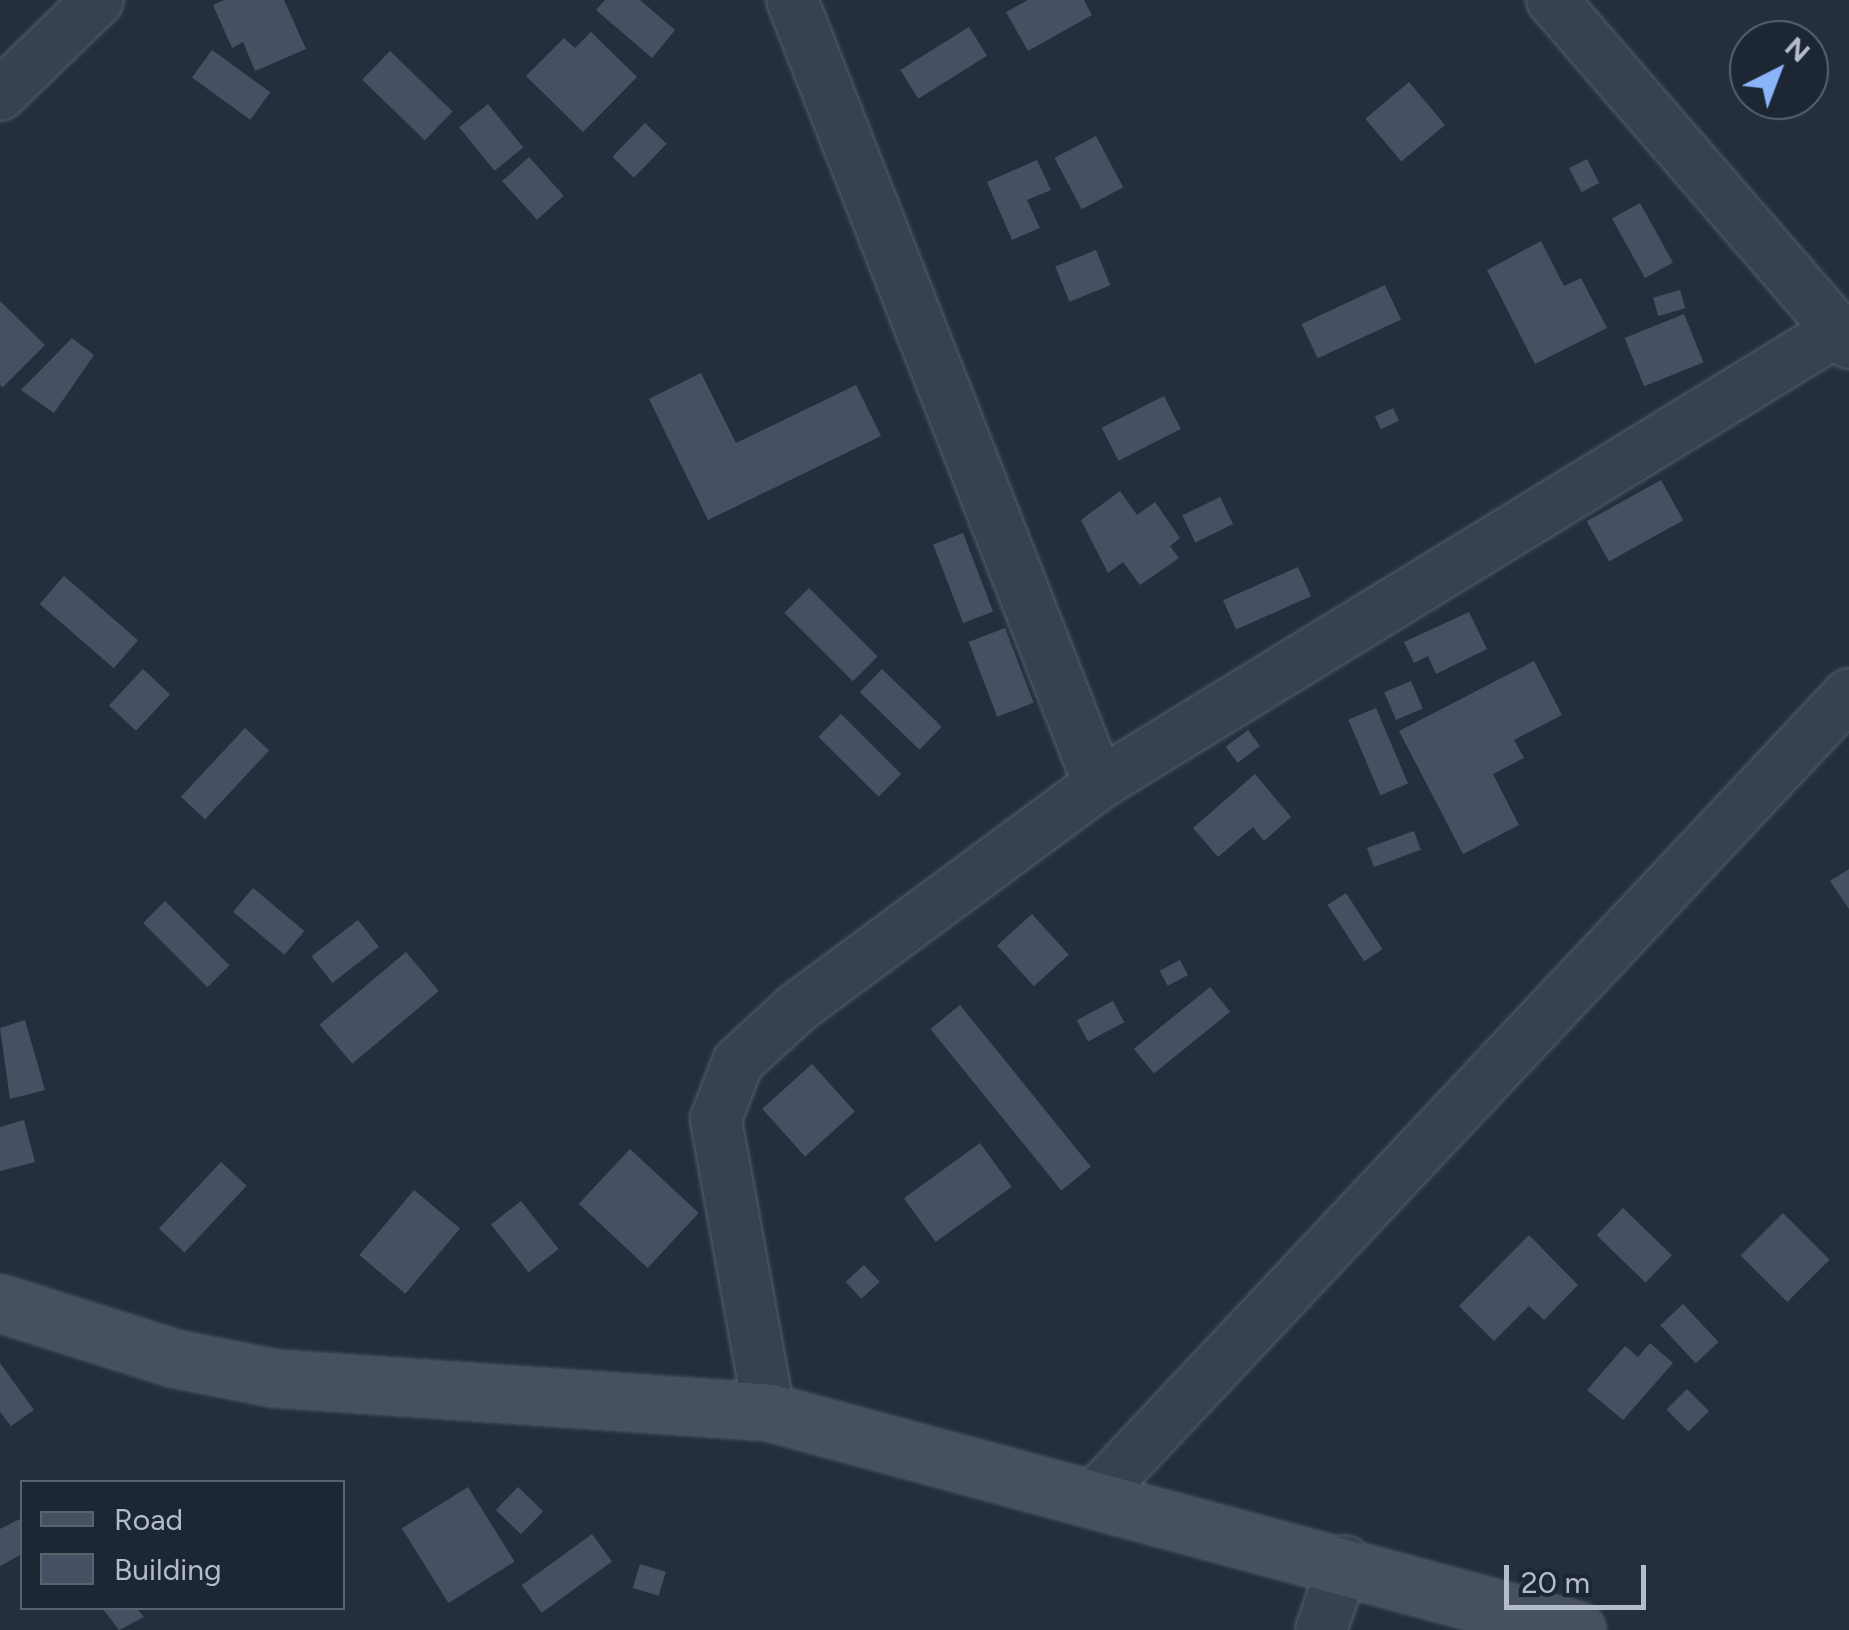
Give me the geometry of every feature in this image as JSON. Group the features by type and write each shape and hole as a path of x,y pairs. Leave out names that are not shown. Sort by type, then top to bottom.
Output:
{"street":[{"path":"0,94 98,0"},
{"path":"792,0 1098,784"},
{"path":"769,1412 720,1148 723,1088 798,1007 1098,784 1843,337 1552,0"},
{"path":"1097,1494 1849,694"},
{"path":"0,1304 173,1358 274,1378 769,1412 1346,1561 1577,1630"},
{"path":"1321,1630 1346,1561"}],"building":[{"path":"224,0 284,0 306,49 255,71 243,42 232,48 213,5"},
{"path":"605,0 640,0 675,30 652,58 596,10"},
{"path":"1028,0 1084,0 1092,15 1028,51 1006,12"},
{"path":"969,27 987,56 918,99 900,70"},
{"path":"591,32 637,77 583,132 526,76 564,38 575,48"},
{"path":"212,50 270,92 250,120 192,78"},
{"path":"390,51 453,111 425,140 362,80"},
{"path":"1409,82 1445,125 1401,162 1365,119"},
{"path":"488,104 523,148 494,171 459,127"},
{"path":"645,123 667,144 634,178 612,157"},
{"path":"1096,136 1123,187 1082,209 1055,158"},
{"path":"529,157 564,196 537,220 502,181"},
{"path":"1587,159 1599,183 1581,192 1569,168"},
{"path":"1037,160 1051,190 1027,200 1040,228 1012,240 987,182"},
{"path":"1640,203 1673,262 1645,278 1612,219"},
{"path":"1541,241 1564,286 1581,278 1607,328 1535,364 1487,270"},
{"path":"1096,250 1110,285 1069,302 1055,266"},
{"path":"1385,285 1401,319 1318,358 1302,324"},
{"path":"1680,290 1685,308 1658,316 1653,298"},
{"path":"0,301 45,345 3,387 0,385"},
{"path":"1684,314 1703,362 1644,386 1625,338"},
{"path":"72,338 94,355 54,413 21,390"},
{"path":"701,373 736,443 856,385 881,436 708,520 649,399"},
{"path":"1164,396 1181,429 1118,461 1102,428"},
{"path":"1393,408 1399,421 1381,429 1375,416"},
{"path":"1661,480 1683,520 1609,561 1587,521"},
{"path":"1120,491 1137,515 1155,502 1180,538 1170,546 1179,558 1140,585 1123,562 1108,573 1081,520"},
{"path":"1220,497 1233,524 1195,542 1182,515"},
{"path":"963,533 993,611 963,623 933,544"},
{"path":"1298,567 1311,596 1236,630 1223,600"},
{"path":"64,576 138,640 114,668 40,604"},
{"path":"809,588 878,657 853,681 784,613"},
{"path":"1469,612 1487,649 1436,674 1428,656 1414,663 1404,642"},
{"path":"1005,628 1034,703 997,717 969,642"},
{"path":"1534,661 1562,715 1514,740 1524,758 1493,774 1519,825 1463,854 1399,731"},
{"path":"143,669 170,694 136,731 109,706"},
{"path":"882,669 942,727 919,750 860,692"},
{"path":"1411,681 1423,709 1396,720 1384,692"},
{"path":"1376,708 1408,783 1380,795 1348,720"},
{"path":"841,714 901,774 878,797 818,737"},
{"path":"245,728 269,751 205,819 181,797"},
{"path":"1248,730 1260,746 1238,763 1226,747"},
{"path":"1255,774 1291,817 1264,841 1253,827 1218,857 1193,828"},
{"path":"1414,831 1421,850 1374,867 1367,848"},
{"path":"1849,869 1849,909 1830,881"},
{"path":"253,888 304,931 284,955 233,912"},
{"path":"1346,893 1382,949 1364,961 1328,905"},
{"path":"165,901 229,965 207,987 143,923"},
{"path":"1032,914 1069,955 1034,986 997,945"},
{"path":"358,920 379,947 332,983 312,956"},
{"path":"406,952 439,991 352,1064 319,1025"},
{"path":"1180,960 1188,975 1168,986 1160,971"},
{"path":"1210,987 1230,1012 1154,1074 1134,1049"},
{"path":"1113,1001 1124,1022 1088,1041 1077,1020"},
{"path":"960,1005 1091,1167 1061,1191 930,1029"},
{"path":"25,1020 45,1090 10,1099 0,1028"},
{"path":"812,1064 855,1112 805,1156 762,1109"},
{"path":"24,1120 35,1162 0,1171 0,1127"},
{"path":"980,1143 1012,1187 936,1242 904,1198"},
{"path":"630,1149 699,1213 648,1268 579,1204"},
{"path":"221,1162 247,1186 185,1252 159,1229"},
{"path":"414,1190 460,1229 405,1294 359,1255"},
{"path":"521,1201 559,1249 529,1272 491,1224"},
{"path":"1623,1208 1672,1255 1646,1283 1597,1235"},
{"path":"1783,1213 1830,1260 1787,1302 1741,1255"},
{"path":"1529,1235 1578,1285 1544,1320 1529,1306 1494,1341 1459,1306"},
{"path":"864,1265 880,1282 861,1299 846,1282"},
{"path":"1683,1304 1718,1342 1696,1363 1660,1325"},
{"path":"1650,1343 1673,1363 1623,1420 1587,1390 1625,1346 1638,1357"},
{"path":"0,1363 34,1410 11,1426 0,1412"},
{"path":"1687,1389 1709,1411 1688,1431 1666,1410"},
{"path":"468,1487 515,1562 448,1603 402,1528"},
{"path":"518,1487 543,1511 521,1534 496,1510"},
{"path":"20,1519 20,1555 0,1566 0,1529"},
{"path":"592,1534 612,1562 542,1613 522,1585"},
{"path":"640,1564 666,1572 659,1596 633,1588"},
{"path":"104,1610 138,1610 144,1617 119,1630"}]}
